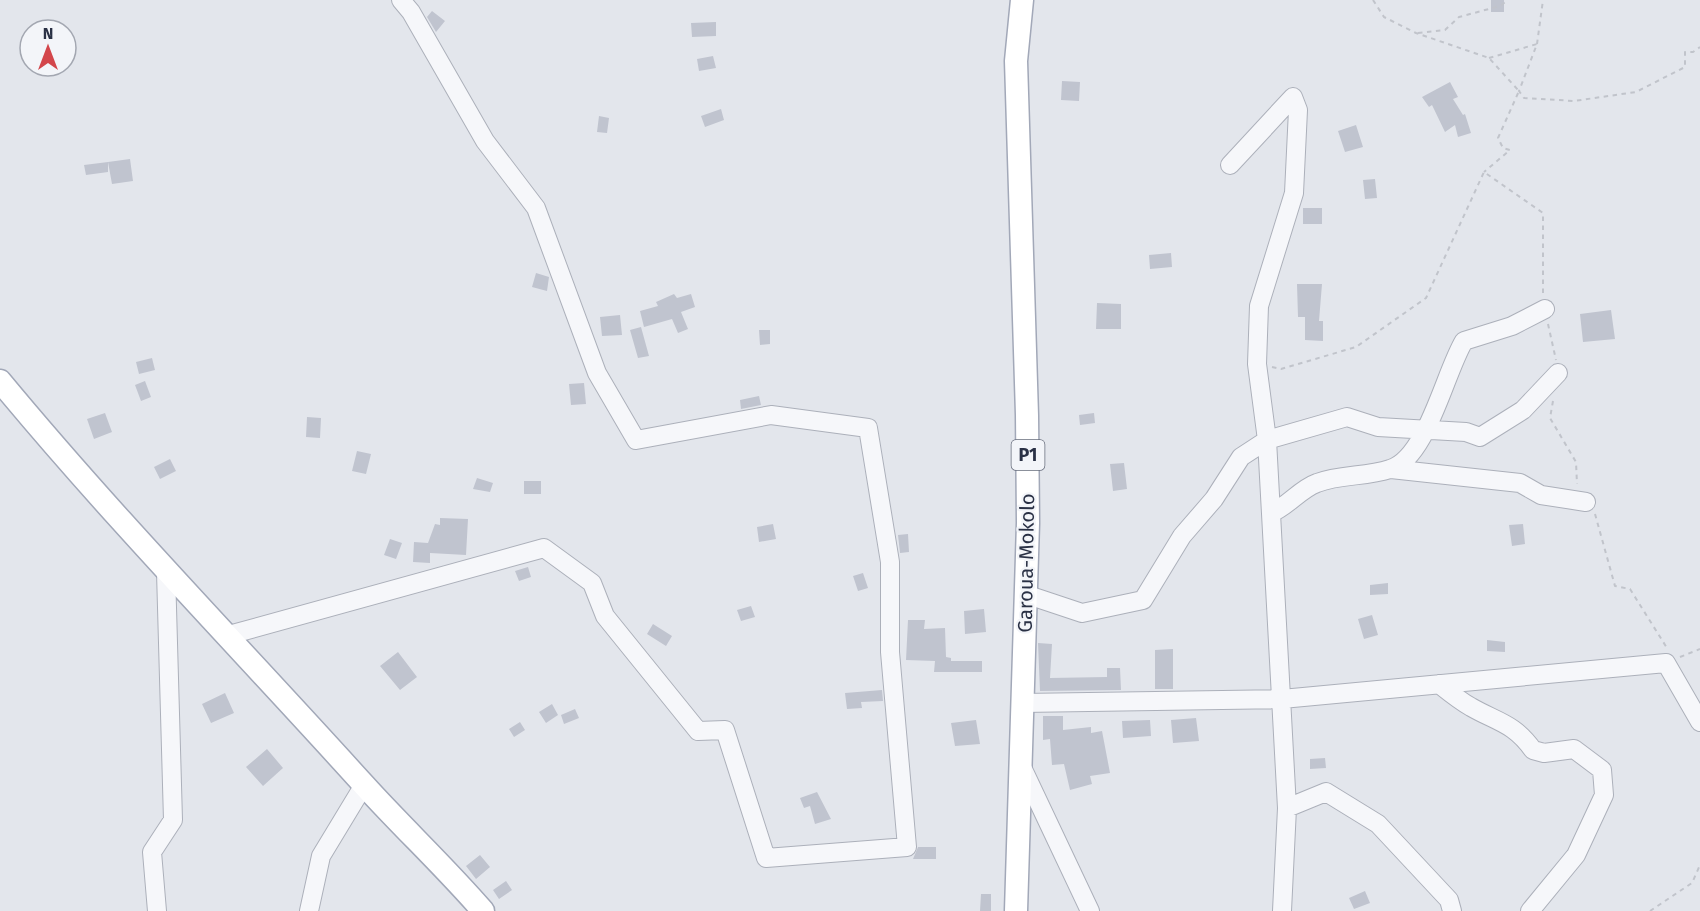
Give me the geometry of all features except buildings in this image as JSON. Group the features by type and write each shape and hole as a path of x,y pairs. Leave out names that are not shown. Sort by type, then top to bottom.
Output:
{"main road":[{"name":"Garoua-Mokolo","path":"1016,911 1028,415 1016,61 1022,0"},
{"path":"0,381 166,572 229,635 364,785 450,872 483,911"}],"street":[{"path":"229,635 544,548 592,583 605,616 699,732 725,730 766,858 907,847 890,652 890,562 868,428 771,415 636,440 597,373 536,208 484,141 411,12 401,0"},
{"path":"1230,165 1293,97 1299,110 1294,193 1259,306 1257,364 1267,440 1287,808 1282,911"},
{"path":"1391,469 1408,459 1442,398 1456,355 1464,341 1512,326 1545,309"},
{"path":"1025,594 1082,613 1143,600 1182,536 1214,499 1240,457 1267,440 1347,417 1378,427 1466,432 1480,436 1524,410 1558,373"},
{"path":"1271,513 1316,483 1391,469 1520,483 1541,495 1586,502"},
{"path":"157,911 152,852 173,820 166,572"},
{"path":"1022,703 1282,699 1666,663 1700,722"},
{"path":"1439,684 1471,707 1521,733 1533,750 1544,753 1575,749 1602,770 1604,795 1576,855 1530,911"},
{"path":"1020,762 1090,911"},
{"path":"309,911 321,856 364,785"},
{"path":"1287,808 1326,792 1378,824 1449,900 1452,911"}],"path":[{"path":"1373,0 1384,17 1416,33 1489,58 1524,99 1574,101 1636,92 1684,67 1684,52 1693,52 1700,47"},
{"path":"1416,33 1445,30 1459,17 1500,6 1508,0"},
{"path":"1257,364 1281,369 1356,347 1426,298 1484,172 1510,150 1503,148 1498,138 1537,44 1543,0"},
{"path":"1489,58 1537,44"},
{"path":"1484,172 1543,213 1545,309 1558,373 1550,418 1576,462 1578,491 1598,518 1615,586 1630,589 1668,649"},
{"path":"1674,659 1700,649"},
{"path":"1650,911 1692,883 1700,865"}]}
